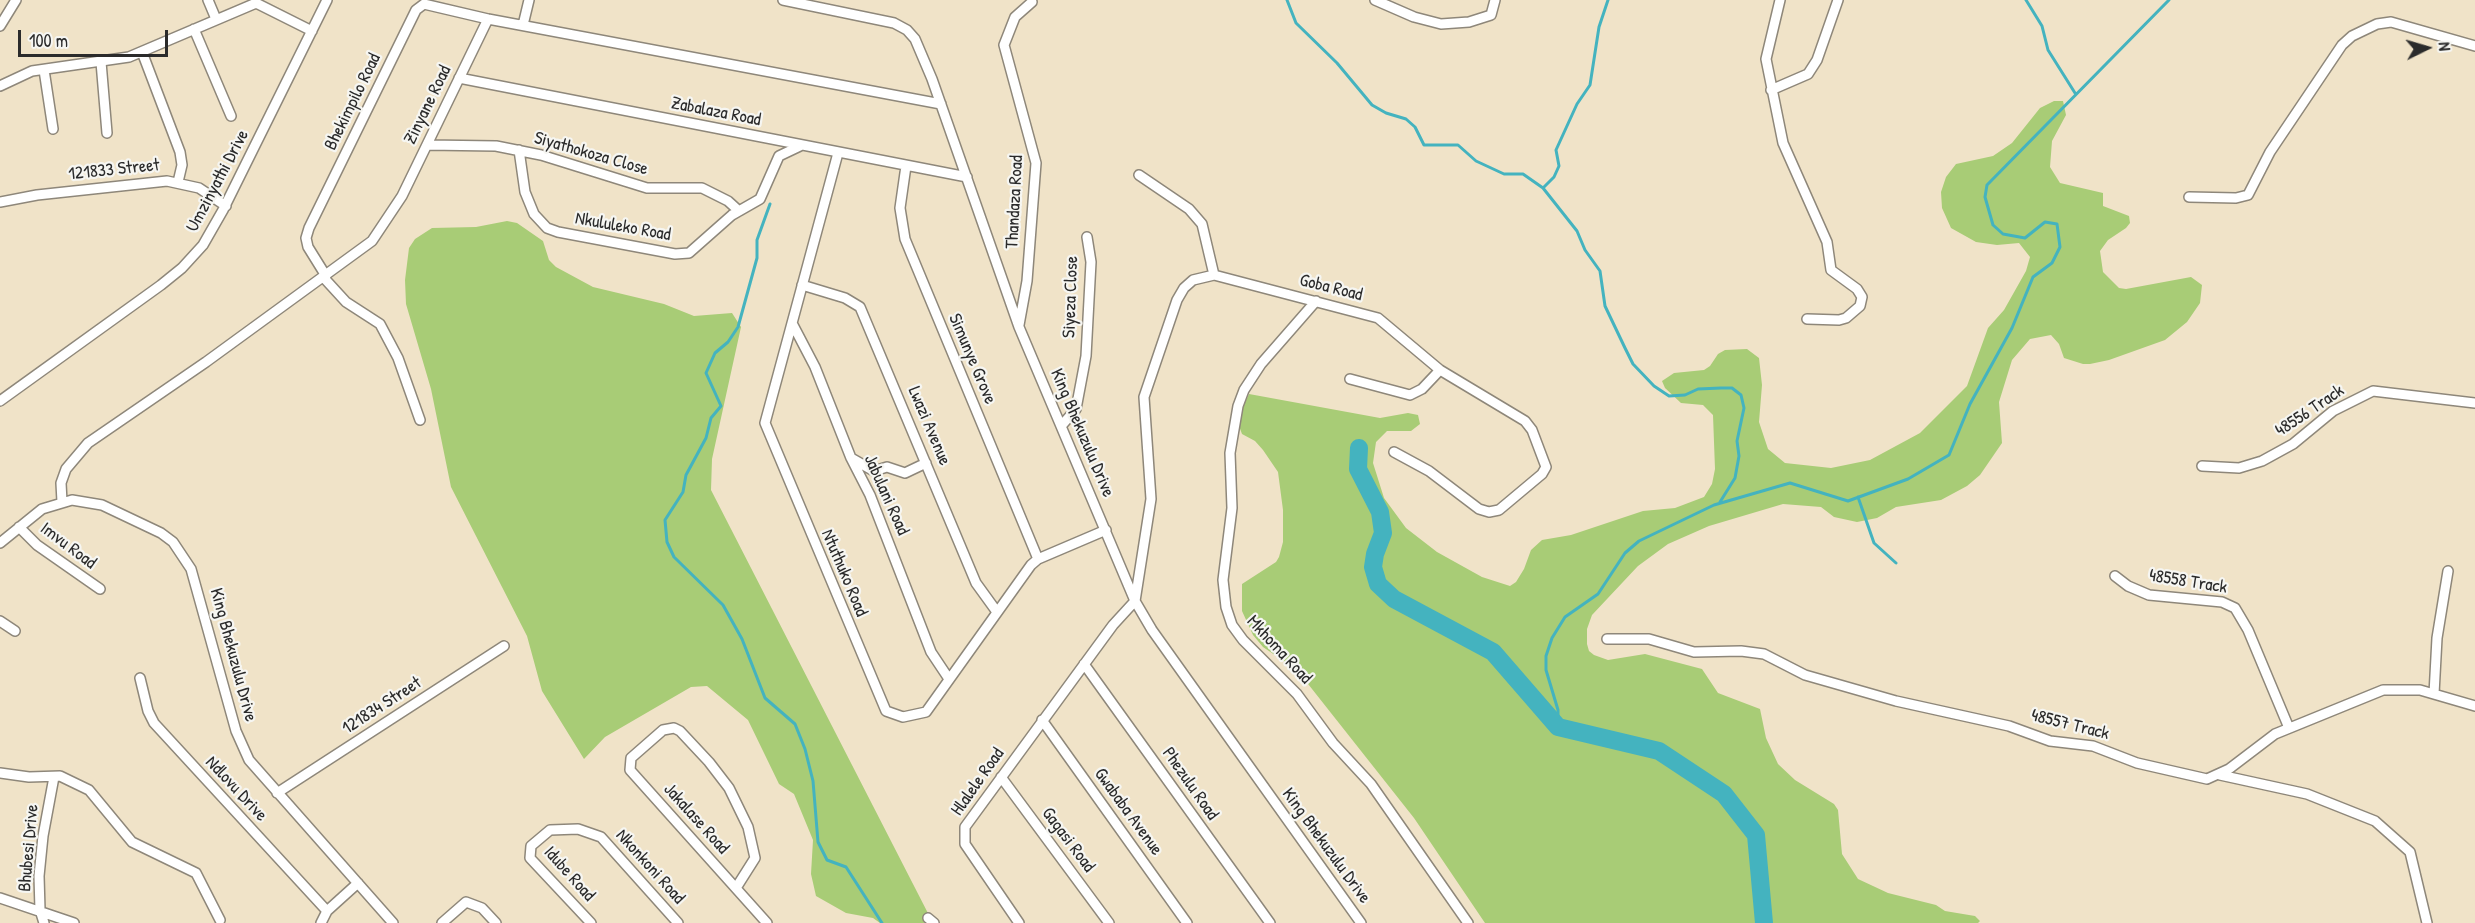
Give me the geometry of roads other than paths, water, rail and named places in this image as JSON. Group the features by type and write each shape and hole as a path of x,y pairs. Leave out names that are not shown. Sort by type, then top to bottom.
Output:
{"street":[{"path":"0,26 16,0"},
{"path":"208,0 216,19"},
{"name":"Umzinyathi Drive","path":"0,401 182,268 203,245 226,206 327,0"},
{"path":"523,25 529,0"},
{"name":"King Bhekuzulu Drive","path":"783,0 894,23 907,30 920,46 1018,327 1062,425 1135,601 1158,639 1361,923"},
{"path":"1375,0 1414,17 1441,24 1470,21 1491,15 1495,0"},
{"path":"1780,0 1766,59 1771,90 1788,158 1827,242 1831,270 1857,289 1862,297 1860,306 1846,318 1839,320 1807,319"},
{"path":"1771,90 1808,75 1817,60 1838,0"},
{"name":"Thandaza Road","path":"1018,327 1027,281 1036,163 1035,150 1004,45 1016,17 1032,2"},
{"path":"0,86 27,73 101,63 142,52 253,3 268,3 312,31"},
{"name":"Bhekimpilo Road","path":"420,420 398,358 380,324 349,305 325,277 308,247 307,233 416,10 426,4 488,19"},
{"path":"488,19 941,104"},
{"name":"Zinyane Road","path":"62,502 63,475 70,462 88,443 325,277 364,248 380,232 402,196 488,19"},
{"path":"2189,197 2236,198 2248,195 2270,152 2342,45 2352,36 2377,24 2391,22 2475,46"},
{"path":"194,29 231,116"},
{"path":"142,52 180,152 182,165 178,182"},
{"path":"101,63 107,133"},
{"path":"44,70 53,129"},
{"name":"Zabalaza Road","path":"459,78 967,177"},
{"name":"Siyathokoza Close","path":"427,145 487,145 519,150 647,188 702,188 728,201 739,211"},
{"name":"Nkululeko Road","path":"519,150 525,192 534,214 544,226 554,231 670,254 689,254 739,211 760,199 779,156 801,146"},
{"name":"Ntuthuko Road","path":"838,153 768,407 765,428 883,708 894,715 922,714 1038,559 1106,530"},
{"name":"Simunye Grove","path":"906,166 900,217 905,239 1038,559"},
{"path":"1135,601 1151,499 1143,405 1145,391 1181,292 1194,280 1214,275 1202,224 1189,208 1139,175"},
{"name":"121833 Street","path":"0,202 128,184 178,182 199,188 226,206"},
{"name":"Siyeza Close","path":"1062,425 1076,409 1086,356 1091,262 1087,237"},
{"name":"Goba Road","path":"1214,275 1382,320 1440,370 1528,424 1546,464 1542,474 1499,510 1490,512 1479,509 1430,471 1394,452"},
{"name":"Lwazi Avenue","path":"802,285 845,298 860,307 976,583 997,612"},
{"name":"Mkhoma Road","path":"1316,301 1261,364 1244,390 1238,406 1230,453 1232,508 1222,580 1226,607 1232,625 1243,640 1297,694 1333,743 1371,784 1468,923"},
{"name":"Jabulani Road","path":"792,324 815,367 851,458 870,495 931,652 949,679"},
{"path":"1350,380 1410,395 1422,389 1440,370"},
{"name":"48556 Track","path":"2202,466 2239,468 2257,463 2293,444 2333,411 2373,391 2475,403"},
{"path":"851,458 874,471 887,467 905,473 926,463"},
{"name":"King Bhekuzulu Drive","path":"0,543 42,509 62,502 93,502 113,509 161,533 181,551 195,580 240,740 254,767 393,923"},
{"name":"Imvu Road","path":"19,527 37,545 100,589"},
{"path":"2434,694 2437,638 2448,571"},
{"name":"48558 Track","path":"2115,576 2128,586 2149,595 2222,602 2235,608 2251,636 2289,728"},
{"name":"Hlalele Road","path":"1019,923 968,850 964,838 967,822 1113,625 1135,601"},
{"path":"0,621 15,631"},
{"name":"48557 Track","path":"1607,639 1649,639 1700,652 1741,651 1764,654 1805,675 1896,701 2010,726 2050,741 2093,746 2138,763 2202,778 2220,775 2307,794 2375,821 2410,852 2427,923"},
{"name":"121834 Street","path":"277,793 504,646"},
{"name":"Phezulu Road","path":"1084,664 1270,923"},
{"name":"Ndlovu Drive","path":"141,678 148,711 154,723 327,911"},
{"path":"2220,775 2262,742 2289,728 2383,690 2405,689 2434,694 2475,706"},
{"name":"Gwababa Avenue","path":"1042,720 1187,923"},
{"name":"Jakalase Road","path":"736,888 754,861 752,837 729,788 686,735 674,728 659,732 631,758 632,773 767,923"},
{"path":"0,773 60,777 89,790 132,842 196,873 220,920"},
{"name":"Bhubesi Drive","path":"44,923 40,910 39,876 43,836 54,777"},
{"name":"Gagasi Road","path":"1002,777 1109,923"},
{"name":"Nkonkoni Road","path":"531,846 552,830 570,828 596,834 678,923"},
{"name":"Idube Road","path":"531,846 530,858 591,923"},
{"path":"321,923 327,911 358,883"},
{"path":"0,898 74,923"},
{"path":"442,923 466,902 482,908 496,923"}],"waterway":[{"path":"1287,0 1296,23 1337,63 1372,105 1386,113 1406,119 1415,127 1424,145 1458,145 1476,161 1504,174 1523,174 1543,188 1577,231 1585,250 1600,271 1605,306 1633,364 1654,386 1669,396 1685,395 1698,389 1721,388 1732,388 1741,395 1744,408 1737,441 1739,456 1735,478 1720,502"},
{"path":"1543,188 1554,177 1559,166 1556,150 1577,104 1590,85 1599,27 1608,0"},
{"path":"2026,0 2042,26 2048,50 2075,93"},
{"path":"1558,727 1558,710 1546,670 1546,656 1552,638 1565,617 1598,594 1625,553 1639,541 1714,505 1790,483 1848,501 1908,479 1949,455 1970,404 2012,328 2033,277 2052,263 2060,247 2057,224 2045,222 2025,238 2003,234 1993,225 1985,197 1987,185 2169,0"},
{"path":"770,204 757,240 757,258 738,327 728,342 715,353 706,373 721,406 711,418 706,438 686,475 683,492 665,520 667,542 674,557 723,605 742,639 765,698 795,724 805,749 813,781 818,842 827,860 846,867 882,923"},
{"path":"1359,448 1358,469 1380,512 1383,533 1373,567 1378,584 1394,599 1493,652 1558,727 1659,751 1724,794 1756,835 1764,923"},
{"path":"1858,497 1874,543 1896,563"}]}
